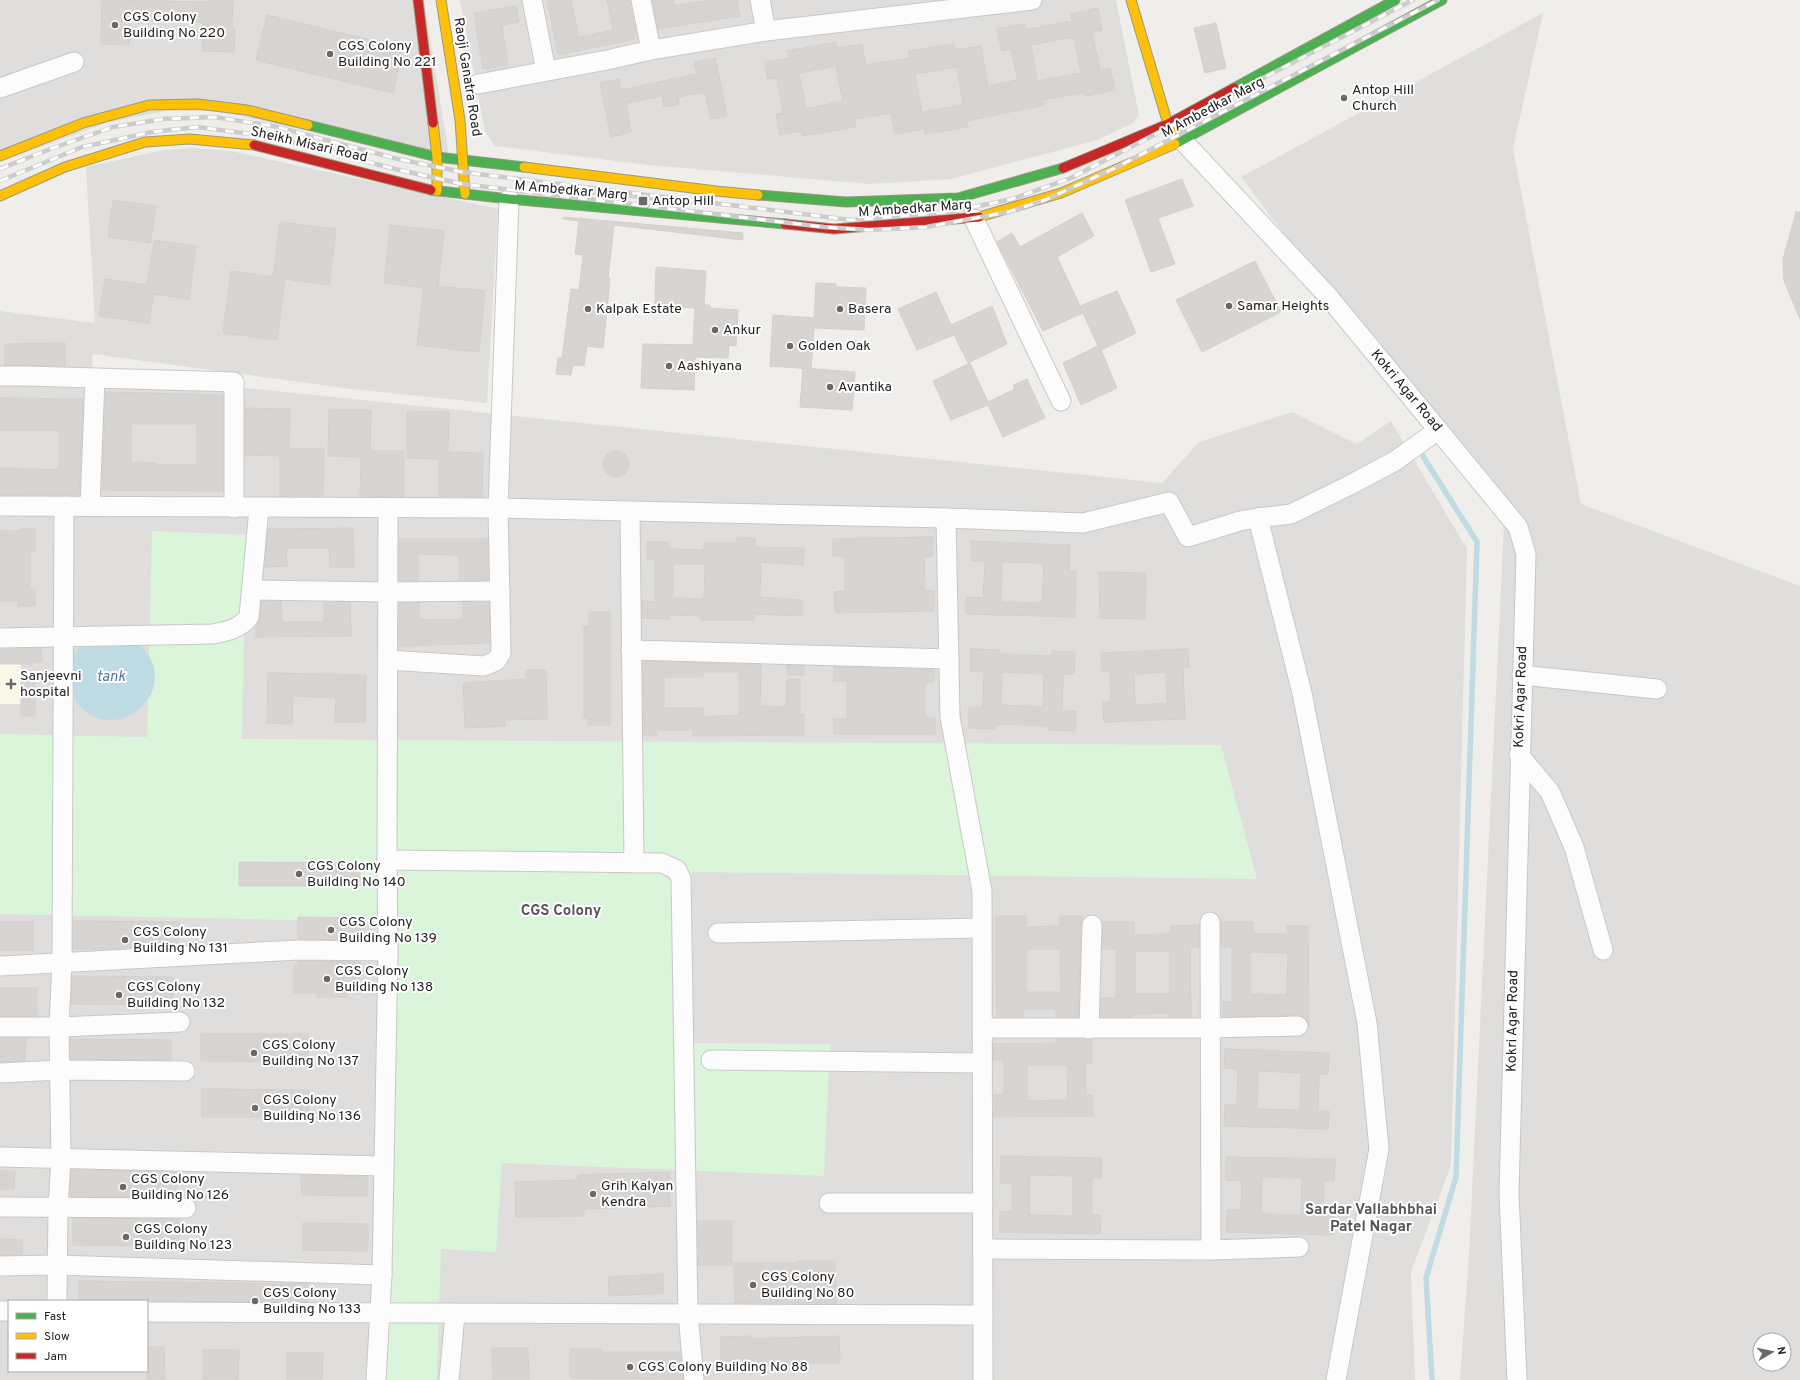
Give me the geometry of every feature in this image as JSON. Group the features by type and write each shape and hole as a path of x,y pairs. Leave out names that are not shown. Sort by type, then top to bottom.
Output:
{"main road":[{"path":"418,0 437,157 437,191"},
{"name":"Raoji Ganatra Road","path":"441,0 457,88 465,159 465,194"},
{"path":"1131,0 1168,124 1183,141"},
{"path":"0,156 84,123 149,105 198,104 246,110 437,157 465,159 716,191 751,198 846,202 958,198 1063,168 1168,124 1395,0"},
{"name":"M Ambedkar Marg","path":"437,191 509,199 749,218 834,229 974,219 1061,193 1183,141 1442,0"},
{"name":"Sheikh Misari Road","path":"0,196 65,167 145,142 190,139 259,146 437,191"}],"street":[{"path":"532,0 546,71"},
{"path":"641,0 651,50"},
{"path":"760,0 766,31"},
{"path":"478,84 651,50 766,31 879,8 1032,0"},
{"path":"0,88 74,62"},
{"name":"Kokri Agar Road","path":"1183,141 1327,295 1518,526 1526,554 1519,755 1509,1193 1517,1380"},
{"path":"388,660 484,666 496,661 501,653 498,508 509,199"},
{"path":"974,219 1061,401"},
{"path":"0,376 234,382 234,508"},
{"path":"90,506 95,378"},
{"path":"0,506 498,508 946,518 1083,523 1169,502 1188,538 1240,521 1291,514 1395,461 1438,430"},
{"path":"57,1300 56,1265 61,1159 58,1027 62,963 64,506"},
{"path":"0,638 213,634 229,631 242,626 249,617 259,508"},
{"path":"376,1380 382,1274 388,951 388,508"},
{"path":"630,512 634,863"},
{"path":"946,518 950,717 982,891 983,1380"},
{"path":"1258,518 1302,693 1367,1023 1379,1149 1336,1380"},
{"path":"252,590 388,592 500,590"},
{"path":"631,650 949,659"},
{"path":"1522,675 1657,689"},
{"path":"1519,755 1550,792 1574,847 1604,950"},
{"path":"387,860 662,863 677,870 681,879 688,1314 694,1380"},
{"path":"1210,922 1209,1028 1211,1250"},
{"path":"1089,1028 1092,925"},
{"path":"718,933 982,928"},
{"path":"0,966 298,950 388,951"},
{"path":"0,1027 58,1027 180,1022"},
{"path":"982,1028 1209,1028 1298,1026"},
{"path":"711,1060 982,1063"},
{"path":"0,1073 59,1070 185,1071"},
{"path":"0,1157 384,1166"},
{"path":"829,1203 983,1203"},
{"path":"0,1207 186,1208"},
{"path":"983,1249 1211,1250 1299,1247"},
{"path":"0,1266 56,1265 382,1274"},
{"path":"148,1312 983,1315"},
{"path":"449,1380 455,1314"}],"shaded area":[{"path":"0,0 424,0 450,163 218,111 165,111 106,123 0,162"},
{"path":"460,0 1116,0 1139,115 1133,123 1097,140 951,179 870,184 648,165 495,146 485,132"},
{"path":"1543,13 1513,149 1581,504 1800,586 1800,1380 1460,1380 1469,1255 1504,525 1241,177"},
{"path":"195,148 231,151 498,209 487,403 351,389 93,354 92,372 1162,483 1199,442 1292,412 1357,444 1391,421 1467,549 1451,1165 1411,1272 1415,1380 0,1380 0,311 95,323 86,167 163,150"},
{"name":"Sanjeevni hospital","path":"0,664 21,664 21,704 0,704"}],"green space":[{"path":"152,531 246,535 242,739 1221,745 1257,879 692,872 686,1043 830,1044 824,1176 502,1163 496,1252 441,1249 437,1380 370,1380 383,922 0,914 0,734 147,737"}],"water":[{"name":"tank","path":"86,641 140,644 148,655 154,668 155,681 151,694 144,704 135,712 123,718 111,720 98,718 86,712 79,706 73,696 69,670 73,656"}],"building":[{"name":"CGS Colony Building No 220","path":"102,0 209,2 209,0 233,0 232,28 235,29 234,52 202,51 203,22 130,20 129,45 101,44"},
{"path":"547,0 571,0 579,37 613,30 607,0 629,0 636,33 633,34 635,39 558,55"},
{"path":"652,0 674,0 674,6 710,0 737,0 740,16 658,29"},
{"path":"516,6 519,22 502,25 508,65 483,69 474,13"},
{"path":"1098,8 1102,30 1092,32 1100,70 1110,68 1115,90 1085,96 1084,92 1043,100 1044,105 967,121 968,127 925,134 924,129 895,134 891,113 855,119 856,127 802,136 801,131 780,135 776,114 783,113 777,78 768,79 765,62 789,58 787,51 836,42 837,48 862,44 866,65 909,58 908,51 954,44 955,50 981,46 988,86 1018,80 1011,49 1002,51 997,29 1025,24 1026,30 1072,21 1071,14","holes":["1074,37 1081,73 1037,81 1031,45","836,66 843,101 806,109 799,73","957,67 963,105 922,112 915,74"]},
{"name":"CGS Colony Building No 221","path":"267,15 403,48 393,93 256,60"},
{"path":"1216,23 1226,68 1205,73 1194,28"},
{"path":"715,58 727,116 711,119 705,92 678,97 679,104 664,107 662,96 626,103 631,132 611,137 600,83 619,79 621,90 697,74 694,62"},
{"path":"1182,179 1193,206 1158,218 1175,264 1151,272 1125,200"},
{"path":"567,185 746,206 746,208 566,192"},
{"path":"113,200 156,206 150,243 108,237"},
{"path":"1796,212 1800,212 1800,319 1784,281 1783,259"},
{"path":"1082,213 1094,236 1057,257 1080,306 1117,291 1136,333 1101,350 1117,388 1081,405 1063,363 1098,346 1083,313 1043,331 997,242 1012,233 1020,247"},
{"name":"Kalpak Estate","path":"564,217 743,233 743,240 614,225 608,278 610,278 603,348 587,346 584,366 573,365 571,375 556,374 558,358 562,358 571,289 579,290 583,255 575,254 579,221 563,219"},
{"path":"280,222 336,229 329,285 285,279 277,340 223,333 231,271 273,277"},
{"path":"390,225 444,231 438,286 485,291 479,352 417,345 424,288 384,283"},
{"path":"154,240 196,246 189,299 154,294 149,323 99,316 105,279 147,285"},
{"name":"Samar Heights","path":"1255,261 1281,312 1202,352 1176,300"},
{"path":"656,267 706,271 704,305 710,305 710,308 738,310 736,346 729,345 728,358 695,357 694,390 641,388 643,344 693,345 695,308 655,306"},
{"path":"816,283 836,284 836,287 866,288 864,330 814,328 811,369 770,366 773,315 814,318"},
{"path":"936,292 951,325 992,306 1007,344 968,363 954,335 917,350 898,309"},
{"path":"65,343 65,366 5,365 5,344"},
{"path":"970,363 988,402 1015,389 1013,385 1027,379 1045,418 1003,437 988,405 951,420 933,381"},
{"name":"Avantika","path":"803,368 855,372 852,410 800,407"},
{"path":"106,392 223,395 223,491 102,490","holes":["131,424 197,424 197,465 157,465 157,463 131,462"]},
{"path":"0,398 83,399 79,495 0,495 0,468 59,470 59,430 0,430"},
{"path":"245,408 290,409 289,449 324,449 323,496 280,496 280,456 245,455"},
{"path":"329,410 371,410 370,451 404,451 404,497 360,496 361,457 328,456"},
{"path":"407,411 449,412 448,452 483,453 482,497 439,497 439,459 407,458"},
{"path":"616,451 625,455 629,464 625,473 616,477 607,473 603,464 607,455"},
{"path":"353,528 354,567 330,567 329,548 286,548 287,566 265,567 268,529"},
{"path":"21,529 35,529 35,551 30,552 30,589 35,589 35,606 18,606 18,601 0,601 0,531 21,531"},
{"path":"933,537 933,557 924,557 925,591 934,591 934,611 835,613 834,592 845,591 845,556 833,556 833,539"},
{"path":"737,538 755,538 755,547 804,548 803,565 761,562 760,597 802,600 802,616 754,614 754,620 701,620 701,616 670,615 670,619 642,618 642,601 655,602 655,559 647,559 647,542 668,542 668,549 704,550 704,543 737,543","holes":["673,564 705,564 704,599 673,598"]},
{"path":"399,539 488,539 488,580 459,580 459,555 418,554 418,581 399,581"},
{"path":"971,541 1070,545 1069,571 1076,571 1075,617 966,614 966,597 983,598 985,561 971,561","holes":["1002,562 1044,563 1042,603 1001,602"]},
{"path":"1099,572 1146,573 1145,619 1100,618"},
{"path":"262,601 281,601 282,622 324,622 324,602 350,602 351,636 256,637 256,626 260,618"},
{"path":"463,602 489,602 490,643 399,646 399,603 419,603 419,620 463,619"},
{"path":"589,612 610,612 610,725 588,725 588,718 584,718 584,626 589,626"},
{"path":"41,648 42,662 33,662 33,664 0,664 0,650"},
{"path":"971,649 1000,650 1000,654 1052,656 1052,651 1075,652 1074,674 1063,674 1062,711 1076,711 1075,731 1048,730 1048,726 995,724 995,729 969,728 969,707 983,707 984,672 970,671","holes":["1002,672 1044,674 1043,707 1001,705"]},
{"path":"1188,649 1189,667 1183,667 1185,719 1104,722 1103,702 1111,702 1110,671 1102,671 1101,653","holes":["1166,672 1167,703 1135,705 1134,674"]},
{"path":"643,661 761,665 760,706 786,707 787,679 800,679 800,715 804,714 804,735 693,736 693,730 657,730 657,736 644,735","holes":["703,672 739,672 739,715 703,717 703,708 664,708 664,677 703,677"]},
{"path":"787,665 804,666 804,675 787,675"},
{"path":"834,667 934,670 934,682 925,682 925,718 935,718 935,734 834,734 834,719 847,719 847,681 834,681"},
{"path":"526,670 546,670 547,719 505,720 505,726 465,728 463,683 526,679"},
{"path":"268,673 366,675 365,722 335,722 336,698 293,696 292,724 267,723"},
{"path":"21,675 34,675 35,715 21,716"},
{"name":"CGS Colony Building No 140","path":"239,862 360,863 360,886 239,886"},
{"path":"996,916 1026,916 1026,927 1060,926 1060,916 1083,916 1081,925 1078,1017 1056,1017 1056,1009 1023,1009 1023,1017 997,1017","holes":["1026,949 1060,949 1061,992 1026,992"]},
{"name":"CGS Colony Building No 139","path":"298,917 364,918 364,940 298,939"},
{"name":"CGS Colony Building No 131","path":"73,921 179,922 178,945 107,949 73,949"},
{"path":"0,922 33,922 33,950 0,950"},
{"path":"1102,922 1134,922 1134,935 1171,934 1171,926 1199,925 1199,947 1190,947 1191,1017 1169,1017 1169,1013 1133,1014 1133,1017 1100,1017 1101,998 1116,998 1116,949 1102,949","holes":["1135,951 1170,951 1170,994 1135,994"]},
{"path":"1221,922 1253,922 1253,934 1287,934 1287,926 1308,926 1309,1025 1304,1017 1298,1015 1223,1017 1223,1002 1232,1002 1232,947 1221,947","holes":["1250,952 1288,953 1287,995 1250,994"]},
{"name":"CGS Colony Building No 138","path":"298,961 360,962 360,993 347,993 347,997 317,997 317,993 294,993 294,966 298,966"},
{"name":"CGS Colony Building No 132","path":"72,976 173,977 173,1005 71,1004"},
{"path":"0,988 37,988 37,1016 0,1016"},
{"name":"CGS Colony Building No 137","path":"201,1034 308,1034 308,1062 201,1061"},
{"path":"0,1038 26,1038 25,1061 0,1062"},
{"path":"70,1039 171,1040 171,1060 70,1059"},
{"path":"1056,1039 1092,1039 1092,1063 1085,1063 1086,1095 1093,1095 1093,1116 994,1117 994,1095 1004,1094 1004,1060 993,1060 993,1044 1056,1043","holes":["1027,1065 1067,1065 1068,1100 1027,1101"]},
{"path":"1225,1049 1329,1053 1328,1074 1319,1074 1318,1110 1329,1111 1328,1129 1224,1126 1225,1105 1237,1105 1238,1069 1224,1068","holes":["1258,1071 1301,1073 1300,1110 1257,1109"]},
{"name":"CGS Colony Building No 136","path":"202,1089 309,1090 309,1117 202,1117"},
{"path":"1001,1156 1102,1158 1101,1178 1092,1178 1092,1215 1101,1215 1100,1234 1000,1232 1000,1211 1012,1212 1012,1183 1001,1183","holes":["1030,1175 1073,1176 1073,1216 1029,1215"]},
{"path":"1226,1157 1335,1159 1334,1181 1324,1181 1323,1214 1334,1215 1333,1235 1226,1232 1227,1210 1241,1210 1242,1181 1226,1180","holes":["1262,1177 1302,1178 1301,1215 1261,1214"]},
{"name":"CGS Colony Building No 126","path":"71,1170 176,1172 176,1197 70,1196"},
{"path":"0,1171 15,1171 14,1189 0,1189"},
{"name":"Grih Kalyan Kendra","path":"669,1172 670,1206 584,1209 584,1216 516,1217 515,1182 578,1180 578,1175"},
{"path":"301,1175 367,1177 367,1196 302,1195"},
{"name":"CGS Colony Building No 123","path":"73,1218 179,1219 179,1246 73,1245"},
{"path":"698,1221 732,1221 732,1265 698,1265"},
{"path":"303,1223 368,1224 368,1251 303,1250"},
{"path":"0,1239 22,1240 22,1255 0,1255"},
{"path":"798,1261 835,1261 836,1303 735,1303 734,1263 798,1263"},
{"path":"663,1274 663,1293 609,1296 608,1277"},
{"path":"79,1281 308,1284 308,1302 79,1300"},
{"path":"751,1336 751,1339 839,1336 840,1363 721,1366 721,1337"},
{"path":"148,1347 164,1347 165,1380 147,1380"},
{"path":"492,1348 528,1348 529,1380 493,1380"},
{"name":"CGS Colony Building No 88","path":"570,1349 601,1349 601,1352 680,1352 683,1379 570,1378"},
{"path":"203,1350 239,1350 238,1380 203,1380"},
{"path":"287,1353 323,1353 322,1380 287,1380"}],"waterway":[{"path":"1421,453 1477,542 1456,1177 1426,1278 1432,1380"}],"railway":[{"path":"0,169 53,148 113,127 163,119 214,117 273,126 398,159 462,172 851,220 949,212 1012,199 1071,178 1413,0"},
{"path":"0,181 82,147 152,132 197,127 273,137 395,169 462,184 824,227 869,230 926,227 1008,212 1045,200 1115,168 1438,0"}],"traffic: fast":[{"path":"1234,88 1395,0"},
{"path":"1175,144 1442,0"},
{"path":"308,125 437,157 524,167"},
{"path":"758,195 846,202 958,198 1063,168"},
{"path":"431,190 509,199 785,224"}],"traffic: slow":[{"path":"441,0 460,120 465,194"},
{"path":"1131,0 1168,124 1177,134"},
{"path":"0,156 83,123 149,105 198,104 247,110 308,125"},
{"path":"433,123 437,157 437,191"},
{"path":"0,196 65,167 145,142 190,139 254,145"},
{"path":"979,217 1061,193 1175,144"},
{"path":"524,167 758,195"}],"traffic: jam":[{"path":"418,0 433,123"},
{"path":"1063,168 1168,124 1234,88"},
{"path":"254,145 431,190"},
{"path":"785,224 834,229 979,217"}],"place":[{"name":"CGS Colony Building No 220","path":"115,25"},
{"name":"CGS Colony Building No 221","path":"330,54"},
{"name":"Antop Hill Church","path":"1344,98"},
{"name":"Antop Hill","path":"643,201"},
{"name":"Samar Heights","path":"1229,306"},
{"name":"Kalpak Estate","path":"588,309"},
{"name":"Basera","path":"840,309"},
{"name":"Ankur","path":"715,330"},
{"name":"Golden Oak","path":"790,346"},
{"name":"Aashiyana","path":"669,366"},
{"name":"Avantika","path":"830,387"},
{"name":"Sanjeevni hospital","path":"11,684"},
{"name":"CGS Colony Building No 140","path":"299,874"},
{"name":"CGS Colony Building No 139","path":"331,930"},
{"name":"CGS Colony Building No 131","path":"125,940"},
{"name":"CGS Colony Building No 138","path":"327,979"},
{"name":"CGS Colony Building No 132","path":"119,995"},
{"name":"CGS Colony Building No 137","path":"254,1053"},
{"name":"CGS Colony Building No 136","path":"255,1108"},
{"name":"CGS Colony Building No 126","path":"123,1187"},
{"name":"Grih Kalyan Kendra","path":"593,1194"},
{"name":"CGS Colony Building No 123","path":"126,1237"},
{"name":"CGS Colony Building No 80","path":"753,1285"},
{"name":"CGS Colony Building No 133","path":"255,1301"},
{"name":"CGS Colony Building No 88","path":"630,1367"}],"district":[{"name":"CGS Colony","path":"561,911"},
{"name":"Sardar Vallabhbhai Patel Nagar","path":"1371,1218"}]}
